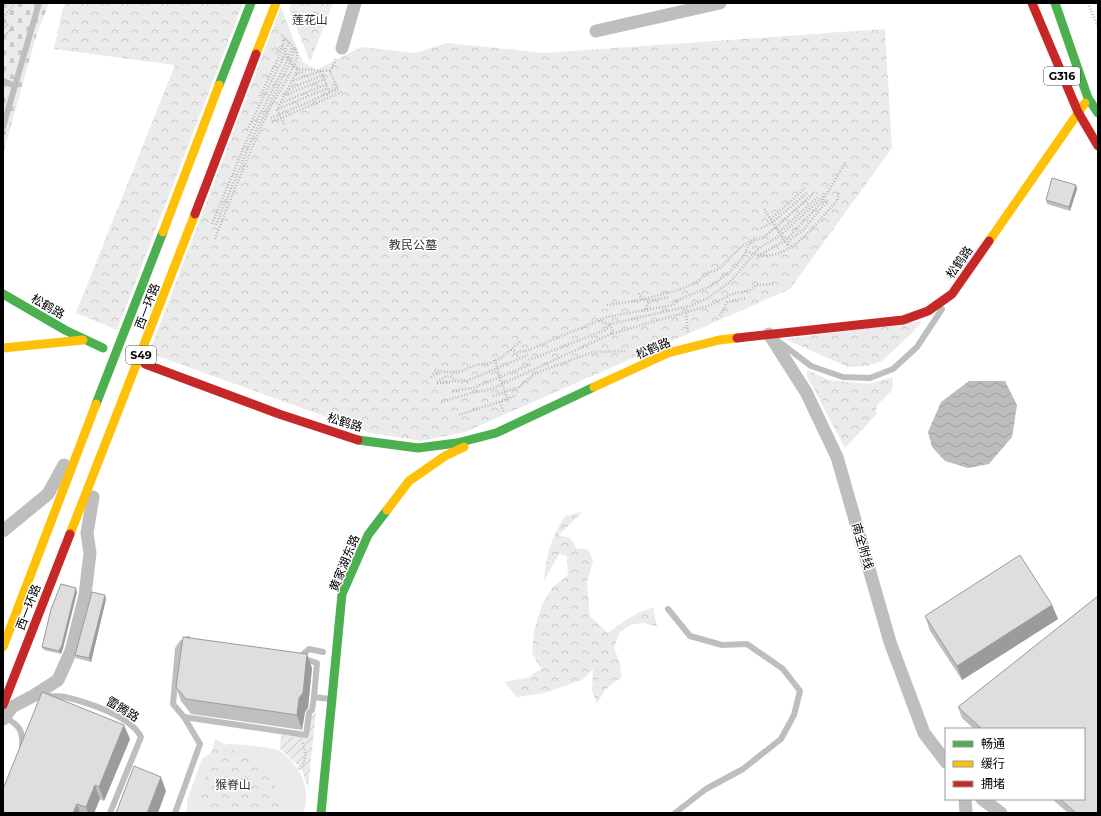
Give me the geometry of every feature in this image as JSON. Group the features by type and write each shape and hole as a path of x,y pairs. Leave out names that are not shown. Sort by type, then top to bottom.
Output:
{"main road":[{"name":"西一环路","path":"3,647 251,3"},
{"name":"西一环路","path":"3,705 13,689 106,440 276,3"},
{"name":"G316","path":"1032,3 1078,112 1098,146"},
{"name":"G316","path":"1055,3 1088,98 1098,113"},
{"name":"松鹤路","path":"145,364 279,414 359,440 418,448 457,444 496,433 668,353 690,347 719,340 903,320 928,311 952,294 1088,98"},
{"name":"松鹤路","path":"3,294 45,320 83,340 103,348"},
{"path":"3,348 83,340"},
{"name":"黄家湖东路","path":"321,813 342,594 368,535 409,481 445,456 496,433"}],"street":[{"path":"342,48 355,3"},
{"path":"596,31 720,3"},
{"name":"南全附线","path":"769,334 806,392 837,457 890,642 924,733 945,761"},
{"path":"3,532 48,494 99,400"},
{"path":"5,719 12,707 30,695 58,680 71,651 85,595 90,552 87,533 106,440"},
{"path":"965,800 966,813"},
{"path":"983,800 1001,813"}],"lane":[{"path":"3,127 39,3"},
{"path":"3,81 15,86"},
{"path":"769,334 810,366 843,377 870,378 893,369 917,347 952,294"},
{"path":"668,609 690,636 722,645 747,644 783,669 800,691 794,714 781,739 743,769 706,789 675,813"},
{"path":"175,813 200,744 184,717 173,704 178,649 182,643 189,638 197,640"},
{"path":"298,659 309,649 323,652"},
{"path":"184,717 306,735 309,714 312,710 314,697 317,663 290,657"},
{"name":"雷腾路","path":"30,695 64,696 96,706 120,718 137,730 141,737 110,813"},
{"path":"314,697 332,700"},
{"path":"5,719 16,725 22,734 22,751"}],"path":[{"path":"3,10 10,3"},
{"path":"3,18 16,3"},
{"path":"1088,3 1098,27"},
{"path":"3,24 6,21"},
{"path":"3,29 9,23"},
{"path":"3,38 13,27"},
{"path":"245,133 286,51 289,42"},
{"path":"282,46 293,66 303,71 305,76"},
{"path":"212,224 245,144 289,57 292,47"},
{"path":"216,225 250,144 291,61 295,49"},
{"path":"215,239 240,175 297,55"},
{"path":"284,124 277,110 298,69"},
{"path":"295,74 309,70 330,71 338,88"},
{"path":"309,70 311,74"},
{"path":"322,70 328,88"},
{"path":"292,81 311,74 314,71"},
{"path":"288,90 323,75"},
{"path":"285,95 325,79"},
{"path":"281,103 327,84"},
{"path":"278,109 328,88 329,90 338,88"},
{"path":"272,122 280,116 338,88"},
{"path":"271,118 280,116 342,92"},
{"path":"757,259 785,241 822,202 846,161"},
{"path":"770,219 805,188"},
{"path":"761,228 773,222 808,192"},
{"path":"746,251 760,256 775,255 798,242 837,201 839,192"},
{"path":"511,350 517,352 526,351 607,317 673,304 678,300 711,286 731,271 752,242 765,236 814,193"},
{"path":"598,321 610,324 690,306 708,298 730,282 759,248 781,235 822,198 824,193"},
{"path":"779,232 819,196"},
{"path":"789,247 790,240 803,230 828,200"},
{"path":"764,209 789,247"},
{"path":"606,305 627,303 675,291 694,284 708,273 719,269 740,248 756,237"},
{"path":"441,402 475,392 489,390 611,334 720,302 732,294 750,290 756,285 774,284"},
{"path":"639,294 642,299 649,301 669,297"},
{"path":"720,302 746,298"},
{"path":"646,310 649,301"},
{"path":"720,316 727,302"},
{"path":"686,313 690,347"},
{"path":"610,324 613,331 611,334"},
{"path":"529,360 605,330 610,324"},
{"path":"435,370 460,371 481,364 486,365 501,358 521,341"},
{"path":"493,396 519,387 536,374 593,352 625,351"},
{"path":"456,380 450,376 445,376 437,382 449,383 456,380 467,381 528,355"},
{"path":"495,360 504,391 508,399"},
{"path":"453,392 473,388 531,364"},
{"path":"431,377 441,371"},
{"path":"459,415 516,395"},
{"path":"299,769 304,764 305,758 303,742 306,735"}],"green space":[{"path":"3,3 49,3 37,33 3,154"},
{"path":"67,3 243,3 117,330 76,313 175,65 54,49 63,7"},
{"name":"莲花山","path":"291,3 333,3 310,62 289,8"},
{"name":"教民公墓","path":"281,7 302,61 316,70 361,47 415,53 447,43 544,53 885,29 892,148 790,289 465,432 421,441 371,433 149,353"},
{"path":"922,321 912,333 882,361 867,366 848,367 785,339"},
{"path":"807,370 829,380 868,384 893,377 892,390 877,405 876,415 845,448 807,376"},
{"path":"582,512 559,535 570,538 577,549 588,549 593,561 587,582 590,616 608,633 624,621 641,612 653,608 657,627 644,623 632,624 619,633 614,648 620,663 622,678 613,683 607,689 597,704 592,691 593,669 582,680 544,693 517,697 504,682 527,678 541,669 532,653 534,631 542,605 552,588 568,575 567,556 559,554 544,581 546,563 553,539 565,516"},
{"path":"316,712 308,788 301,768 280,749 281,735 307,738 311,717"},
{"name":"猴脊山","path":"215,739 266,769 291,813 196,813"},
{"name":"猴脊山","path":"228,744 273,749 288,757 300,773 305,785 306,796 304,813 186,813 188,798 202,759 218,748"}],"water":[{"path":"969,381 1005,381 1017,405 1012,437 989,464 968,468 945,461 932,447 928,432 941,402"}],"building":[{"path":"1052,178 1076,185 1069,207 1046,200"},
{"path":"1020,555 1052,605 957,666 925,616"},
{"path":"61,584 76,588 62,645 59,651 42,647 51,609"},
{"path":"92,592 105,595 89,658 75,655"},
{"path":"1098,596 1098,813 1076,813 1061,800 1085,800 1085,728 981,728 958,707"},
{"path":"183,637 307,654 303,693 299,698 297,715 186,699 176,687"},
{"path":"42,692 124,725 99,787 95,785 86,807 77,804 73,813 3,813 3,789"},
{"path":"134,766 161,777 147,813 116,813"}],"traffic: fast":[{"path":"219,85 251,3"},
{"path":"1055,3 1088,98 1098,113"},
{"path":"96,404 163,232"},
{"path":"3,294 65,330 103,348"},
{"path":"358,440 418,448 457,443 496,433 594,387"},
{"path":"321,813 342,594 368,535 387,510"}],"traffic: slow":[{"path":"256,54 276,3"},
{"path":"163,232 219,85"},
{"path":"989,241 1085,103"},
{"path":"70,534 195,214"},
{"path":"594,387 668,353 719,340 737,338"},
{"path":"3,348 83,340"},
{"path":"3,647 96,404"},
{"path":"387,510 409,481 445,456 464,447"}],"traffic: jam":[{"path":"1032,3 1078,112 1098,146"},
{"path":"195,214 256,54"},
{"path":"737,338 903,320 928,311 952,294 989,241"},
{"path":"145,364 279,414 358,440"},
{"path":"3,705 70,534"}]}
